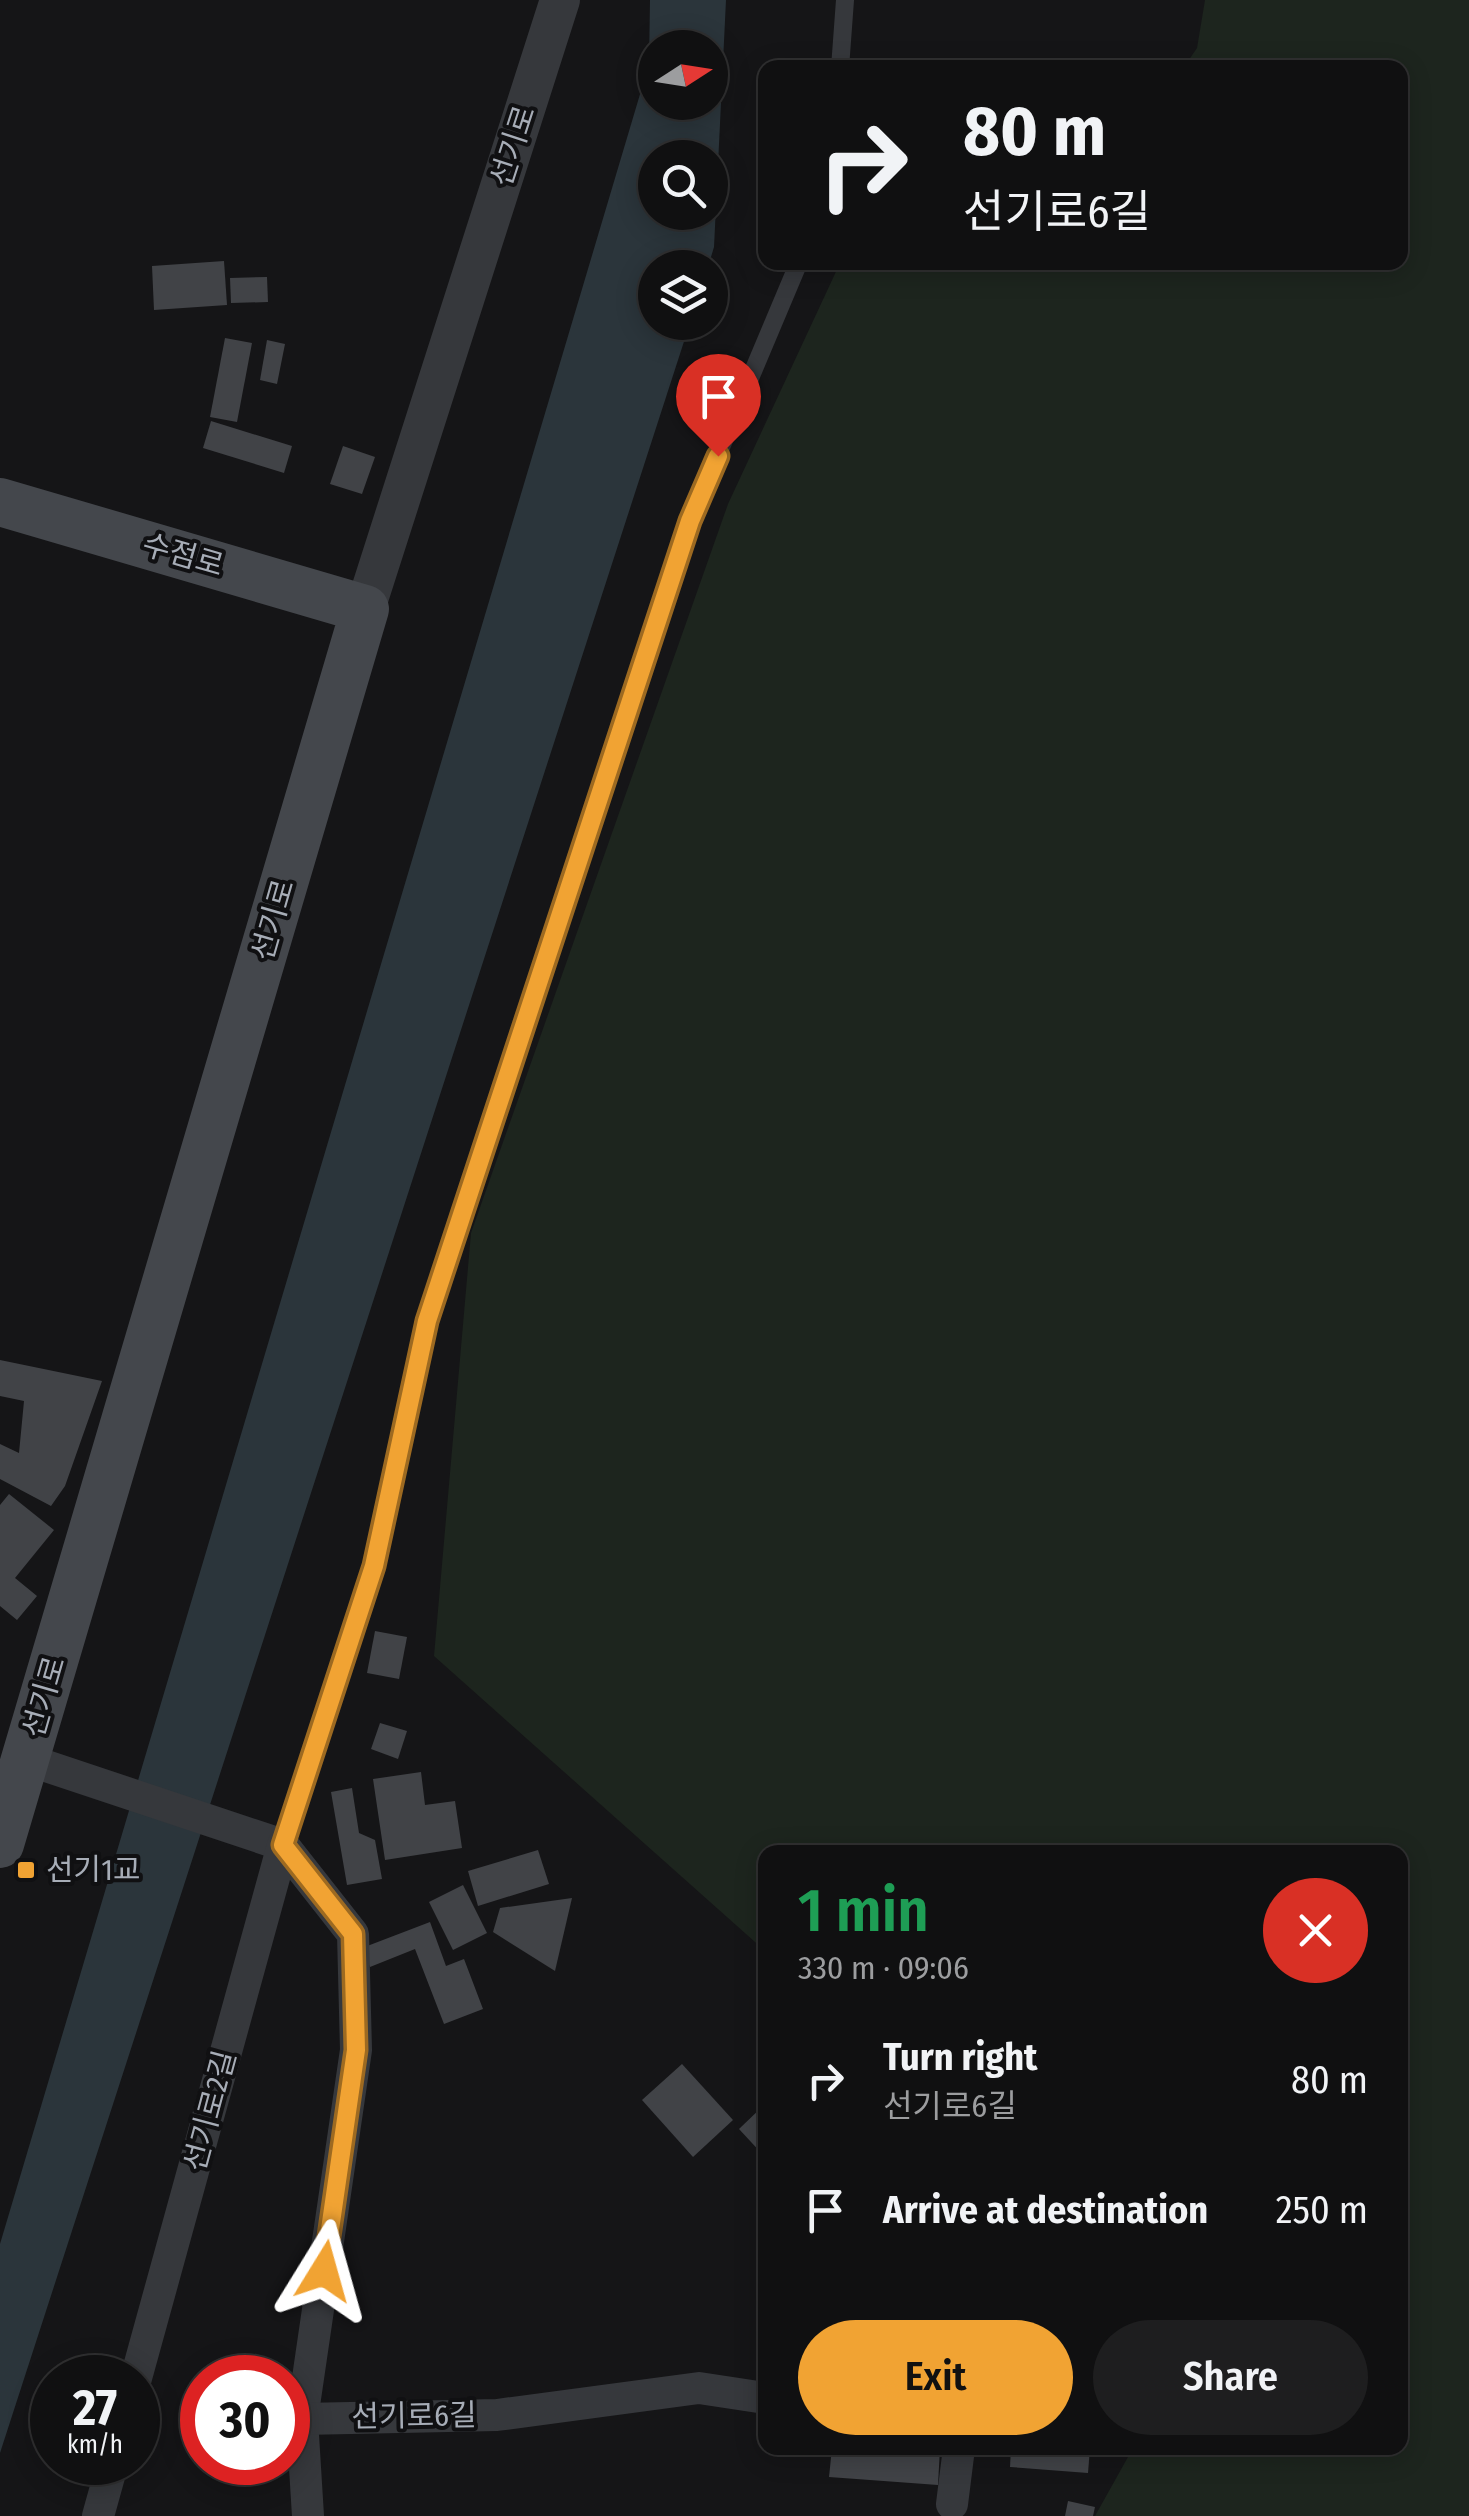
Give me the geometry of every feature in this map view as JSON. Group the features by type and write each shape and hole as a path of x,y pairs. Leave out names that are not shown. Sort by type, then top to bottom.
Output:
{"main road":[{"name":"수점로","path":"0,502 365,609"},
{"name":"선기로","path":"0,1844 365,609"}],"street":[{"name":"선기로","path":"365,609 560,0"},
{"path":"25,1759 283,1845 353,1934 356,2050 310,2364"},
{"name":"선기로2길","path":"142,2355 283,1845"},
{"name":"선기로6길","path":"310,2419 497,2415 700,2388 758,2397"},
{"path":"952,2504 958,2455"},
{"path":"98,2516 106,2485"},
{"path":"306,2485 308,2516"}],"lane":[{"path":"840,60 844,0"},
{"path":"283,1845 374,1566 433,1302 690,521 796,270"}],"shaded area":[{"path":"650,0 726,0 725,30 650,30"},
{"path":"1205,0 1469,0 1469,2516 1095,2516 1129,2455 1408,2455 1408,1845 758,1845 758,1945 434,1656 471,1233 728,504 837,270 1408,270 1408,60 1189,60 1197,48"},
{"path":"638,101 638,120 720,120 719,140 638,140 638,230 715,230 714,247 638,250 638,340 684,340 0,2453 0,2244"}],"building":[{"path":"224,261 227,305 154,310 152,266"},
{"path":"267,277 268,302 231,303 230,278"},
{"path":"225,338 252,343 237,422 210,417"},
{"path":"267,340 285,344 277,384 260,380"},
{"path":"211,421 292,446 284,473 203,448"},
{"path":"343,446 375,457 362,494 330,484"},
{"path":"0,1360 102,1381 65,1486 51,1506 0,1479 0,1444 19,1453 24,1401 0,1396"},
{"path":"9,1494 54,1530 15,1578 37,1596 17,1620 0,1606 0,1505"},
{"path":"375,1631 407,1637 399,1679 367,1673"},
{"path":"380,1723 407,1731 398,1759 371,1749"},
{"path":"421,1772 425,1805 455,1801 462,1848 385,1860 373,1779"},
{"path":"352,1788 359,1833 375,1840 382,1879 347,1885 331,1792"},
{"path":"538,1850 549,1884 478,1906 468,1871"},
{"path":"463,1885 487,1933 453,1950 429,1902"},
{"path":"572,1898 555,1971 493,1932 500,1908"},
{"path":"430,1922 446,1966 464,1959 483,2009 444,2024 415,1949 370,1967 362,1948"},
{"path":"682,2064 733,2120 693,2157 642,2100"},
{"path":"758,2111 758,2149 739,2129"},
{"path":"831,2455 940,2455 938,2485 829,2477"},
{"path":"1011,2455 1089,2455 1088,2473 1010,2467"},
{"path":"1068,2501 1095,2507 1093,2516 1065,2516"}],"place":[{"name":"선기1교","path":"26,1870"}],"route":[{"path":"324,2271 356,2050 353,1934 283,1845 374,1566 427,1321 690,521 718,456"}]}
